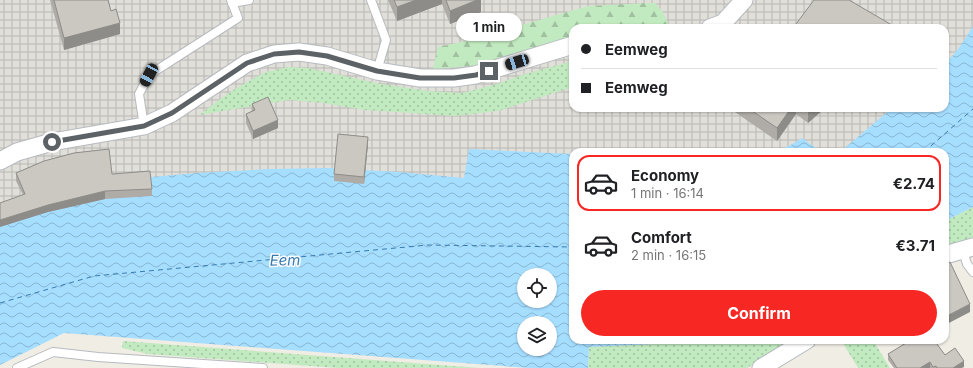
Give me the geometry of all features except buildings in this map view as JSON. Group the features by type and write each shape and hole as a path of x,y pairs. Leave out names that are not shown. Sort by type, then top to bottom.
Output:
{"street":[{"path":"720,24 744,0"},
{"path":"0,162 17,152 52,142 144,126 172,113 247,63 274,54 299,52 327,56 377,71 420,78 454,78 476,75 569,46"},
{"path":"949,254 968,249"},
{"path":"761,368 800,344"}],"lane":[{"path":"144,126 139,94 149,75 238,18 232,1 249,0"},
{"path":"371,0 386,40 377,71"},
{"path":"968,249 968,264 973,272"},
{"path":"17,368 53,352 263,368"}],"shaded area":[{"path":"0,0 973,0 973,43 949,80 949,24 569,24 569,112 915,112 872,148 569,148 569,198 0,225"}],"green space":[{"path":"655,3 663,12 668,24 569,24 569,38 485,65 433,69 438,47 466,41 588,6"},
{"path":"569,62 569,88 498,111 455,116 365,110 323,103 289,100 199,115 230,92 249,81 266,72 288,67 308,68 381,84 429,91 462,93 497,84 525,74"},
{"path":"973,207 973,241 949,248 949,219"},
{"path":"123,341 480,368 337,368 148,354 122,348"},
{"path":"655,344 789,344 747,368 588,368 589,347"},
{"path":"843,344 875,344 890,368 858,368"}],"water":[{"path":"973,26 973,207 949,219 949,148 845,148 887,112 949,112 949,59 964,41"},
{"path":"802,138 816,148 784,148"},
{"name":"Eem","path":"469,149 569,154 569,344 655,344 589,347 588,368 529,368 64,333 0,365 0,208 93,182 197,173 269,169 328,168 399,172 464,178"}],"ferry route":[{"path":"929,148 973,109"},
{"path":"0,303 94,276 428,245 569,247"}],"route":[{"path":"52,142 144,126 172,113 247,63 274,54 299,52 327,56 377,71 420,78 454,78 476,75 489,71"}]}
